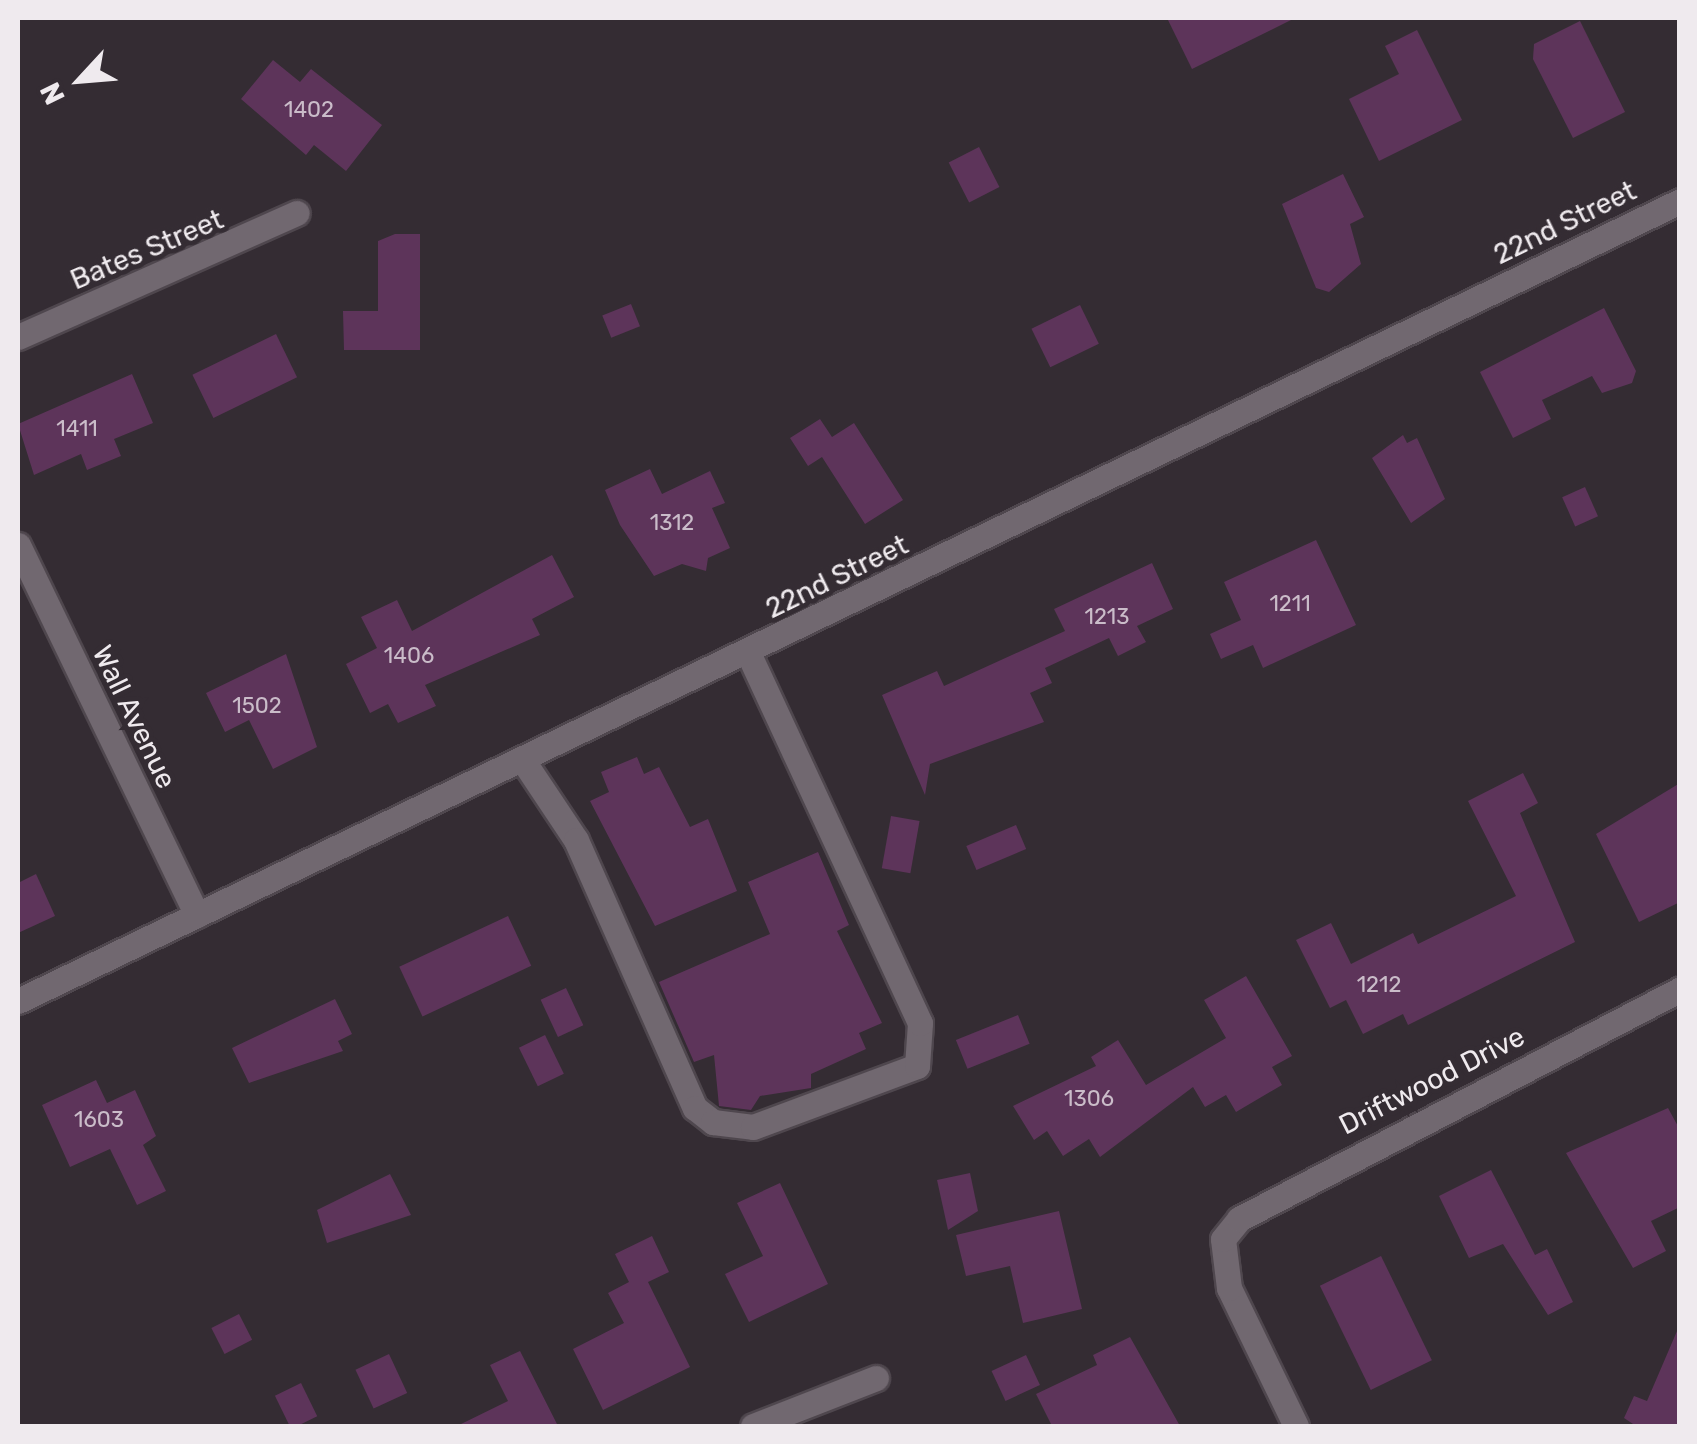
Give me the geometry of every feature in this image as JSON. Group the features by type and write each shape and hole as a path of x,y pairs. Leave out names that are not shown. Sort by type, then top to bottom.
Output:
{"street":[{"name":"22nd Street","path":"18,1001 748,653 1680,201"},
{"name":"Bates Street","path":"18,337 298,212"},
{"name":"Wall Avenue","path":"18,545 197,915"},
{"path":"522,759 576,840 662,1047 704,1115 754,1127 916,1066 920,1022 748,653"},
{"name":"Driftwood Drive","path":"1296,1426 1228,1288 1223,1240 1258,1204 1680,990"},
{"path":"753,1426 876,1378"}],"building":[{"path":"1167,18 1295,18 1192,69"},
{"path":"1580,21 1625,112 1573,138 1533,59 1534,44"},
{"path":"1417,30 1462,120 1379,161 1349,99 1399,74 1385,46"},
{"path":"273,60 300,82 311,69 382,125 346,171 314,145 306,155 241,99"},
{"path":"979,147 999,187 969,203 949,162"},
{"path":"1343,174 1364,217 1350,224 1361,264 1329,292 1316,288 1282,204"},
{"path":"395,234 420,234 420,350 344,350 343,311 378,311 378,241"},
{"path":"631,304 640,326 611,338 602,316"},
{"path":"1080,305 1099,344 1050,367 1031,329"},
{"path":"1604,308 1636,371 1632,383 1602,393 1592,376 1542,400 1551,419 1513,438 1480,372"},
{"path":"276,334 297,377 213,418 192,375"},
{"path":"132,374 153,423 114,439 121,456 87,470 81,454 34,475 18,424"},
{"path":"820,419 832,437 854,423 903,500 865,524 822,457 808,466 790,438"},
{"path":"1403,435 1407,443 1417,438 1445,499 1411,523 1372,458"},
{"path":"650,469 662,494 710,471 725,503 712,508 730,548 708,558 706,571 682,564 654,576 620,525 605,490"},
{"path":"1585,487 1598,516 1575,526 1562,497"},
{"path":"1316,540 1356,625 1263,668 1253,645 1221,659 1210,634 1241,620 1224,582"},
{"path":"552,555 574,597 532,619 540,635 425,685 436,706 398,723 388,704 370,713 346,664 377,648 361,617 397,600 412,631"},
{"path":"1152,563 1173,609 1137,626 1146,642 1118,656 1109,638 1045,668 1052,683 1030,693 1044,722 930,764 925,795 882,695 937,671 944,686 1065,631 1054,609"},
{"path":"286,654 317,747 273,769 249,720 225,732 206,693"},
{"path":"637,757 644,774 659,767 690,827 708,819 737,891 655,926 590,801 609,792 601,772"},
{"path":"1523,773 1538,803 1520,813 1575,942 1408,1025 1403,1014 1363,1034 1346,1000 1330,1008 1296,940 1331,923 1351,964 1413,933 1418,944 1516,896 1468,801"},
{"path":"1680,783 1680,902 1639,922 1596,834"},
{"path":"891,816 920,821 910,873 882,868"},
{"path":"1016,825 1026,849 976,870 966,846"},
{"path":"818,852 849,925 837,931 882,1023 859,1033 866,1049 811,1074 811,1088 760,1096 751,1110 719,1106 714,1055 694,1062 659,982 770,934 748,882"},
{"path":"36,874 55,916 18,933 18,883"},
{"path":"508,916 531,966 422,1017 399,967"},
{"path":"1246,976 1292,1056 1272,1067 1282,1085 1236,1112 1226,1095 1205,1107 1193,1087 1100,1157 1089,1139 1063,1156 1047,1131 1034,1140 1013,1106 1096,1066 1091,1057 1118,1040 1146,1085 1226,1038 1204,1000"},
{"path":"566,988 583,1025 558,1037 541,1000"},
{"path":"335,999 352,1034 338,1041 343,1051 249,1083 232,1048"},
{"path":"1018,1015 1030,1044 967,1069 956,1040"},
{"path":"545,1035 564,1074 538,1086 519,1048"},
{"path":"96,1080 107,1103 135,1090 156,1136 143,1145 166,1191 137,1205 110,1149 70,1167 42,1105"},
{"path":"1668,1108 1680,1130 1680,1207 1651,1221 1666,1251 1633,1268 1566,1153"},
{"path":"1491,1170 1535,1255 1547,1249 1573,1302 1548,1315 1503,1244 1469,1258 1439,1196"},
{"path":"970,1173 978,1211 948,1230 937,1180"},
{"path":"390,1174 411,1215 327,1243 317,1210"},
{"path":"780,1183 828,1284 749,1322 725,1274 763,1256 737,1203"},
{"path":"1059,1211 1082,1309 1023,1323 1010,1266 966,1276 956,1235"},
{"path":"652,1236 669,1272 648,1282 690,1367 603,1410 573,1349 624,1323 608,1293 629,1282 615,1254"},
{"path":"1381,1256 1432,1360 1371,1390 1320,1286"},
{"path":"239,1314 252,1340 225,1354 211,1328"},
{"path":"1680,1324 1680,1426 1636,1426 1624,1418 1634,1396 1647,1401"},
{"path":"1130,1337 1180,1426 1052,1426 1036,1394 1097,1365 1093,1355"},
{"path":"520,1351 558,1426 457,1426 508,1401 490,1365"},
{"path":"389,1354 407,1393 374,1409 355,1370"},
{"path":"1026,1355 1040,1385 1006,1401 992,1371"},
{"path":"301,1383 317,1416 290,1426 275,1396"}]}
